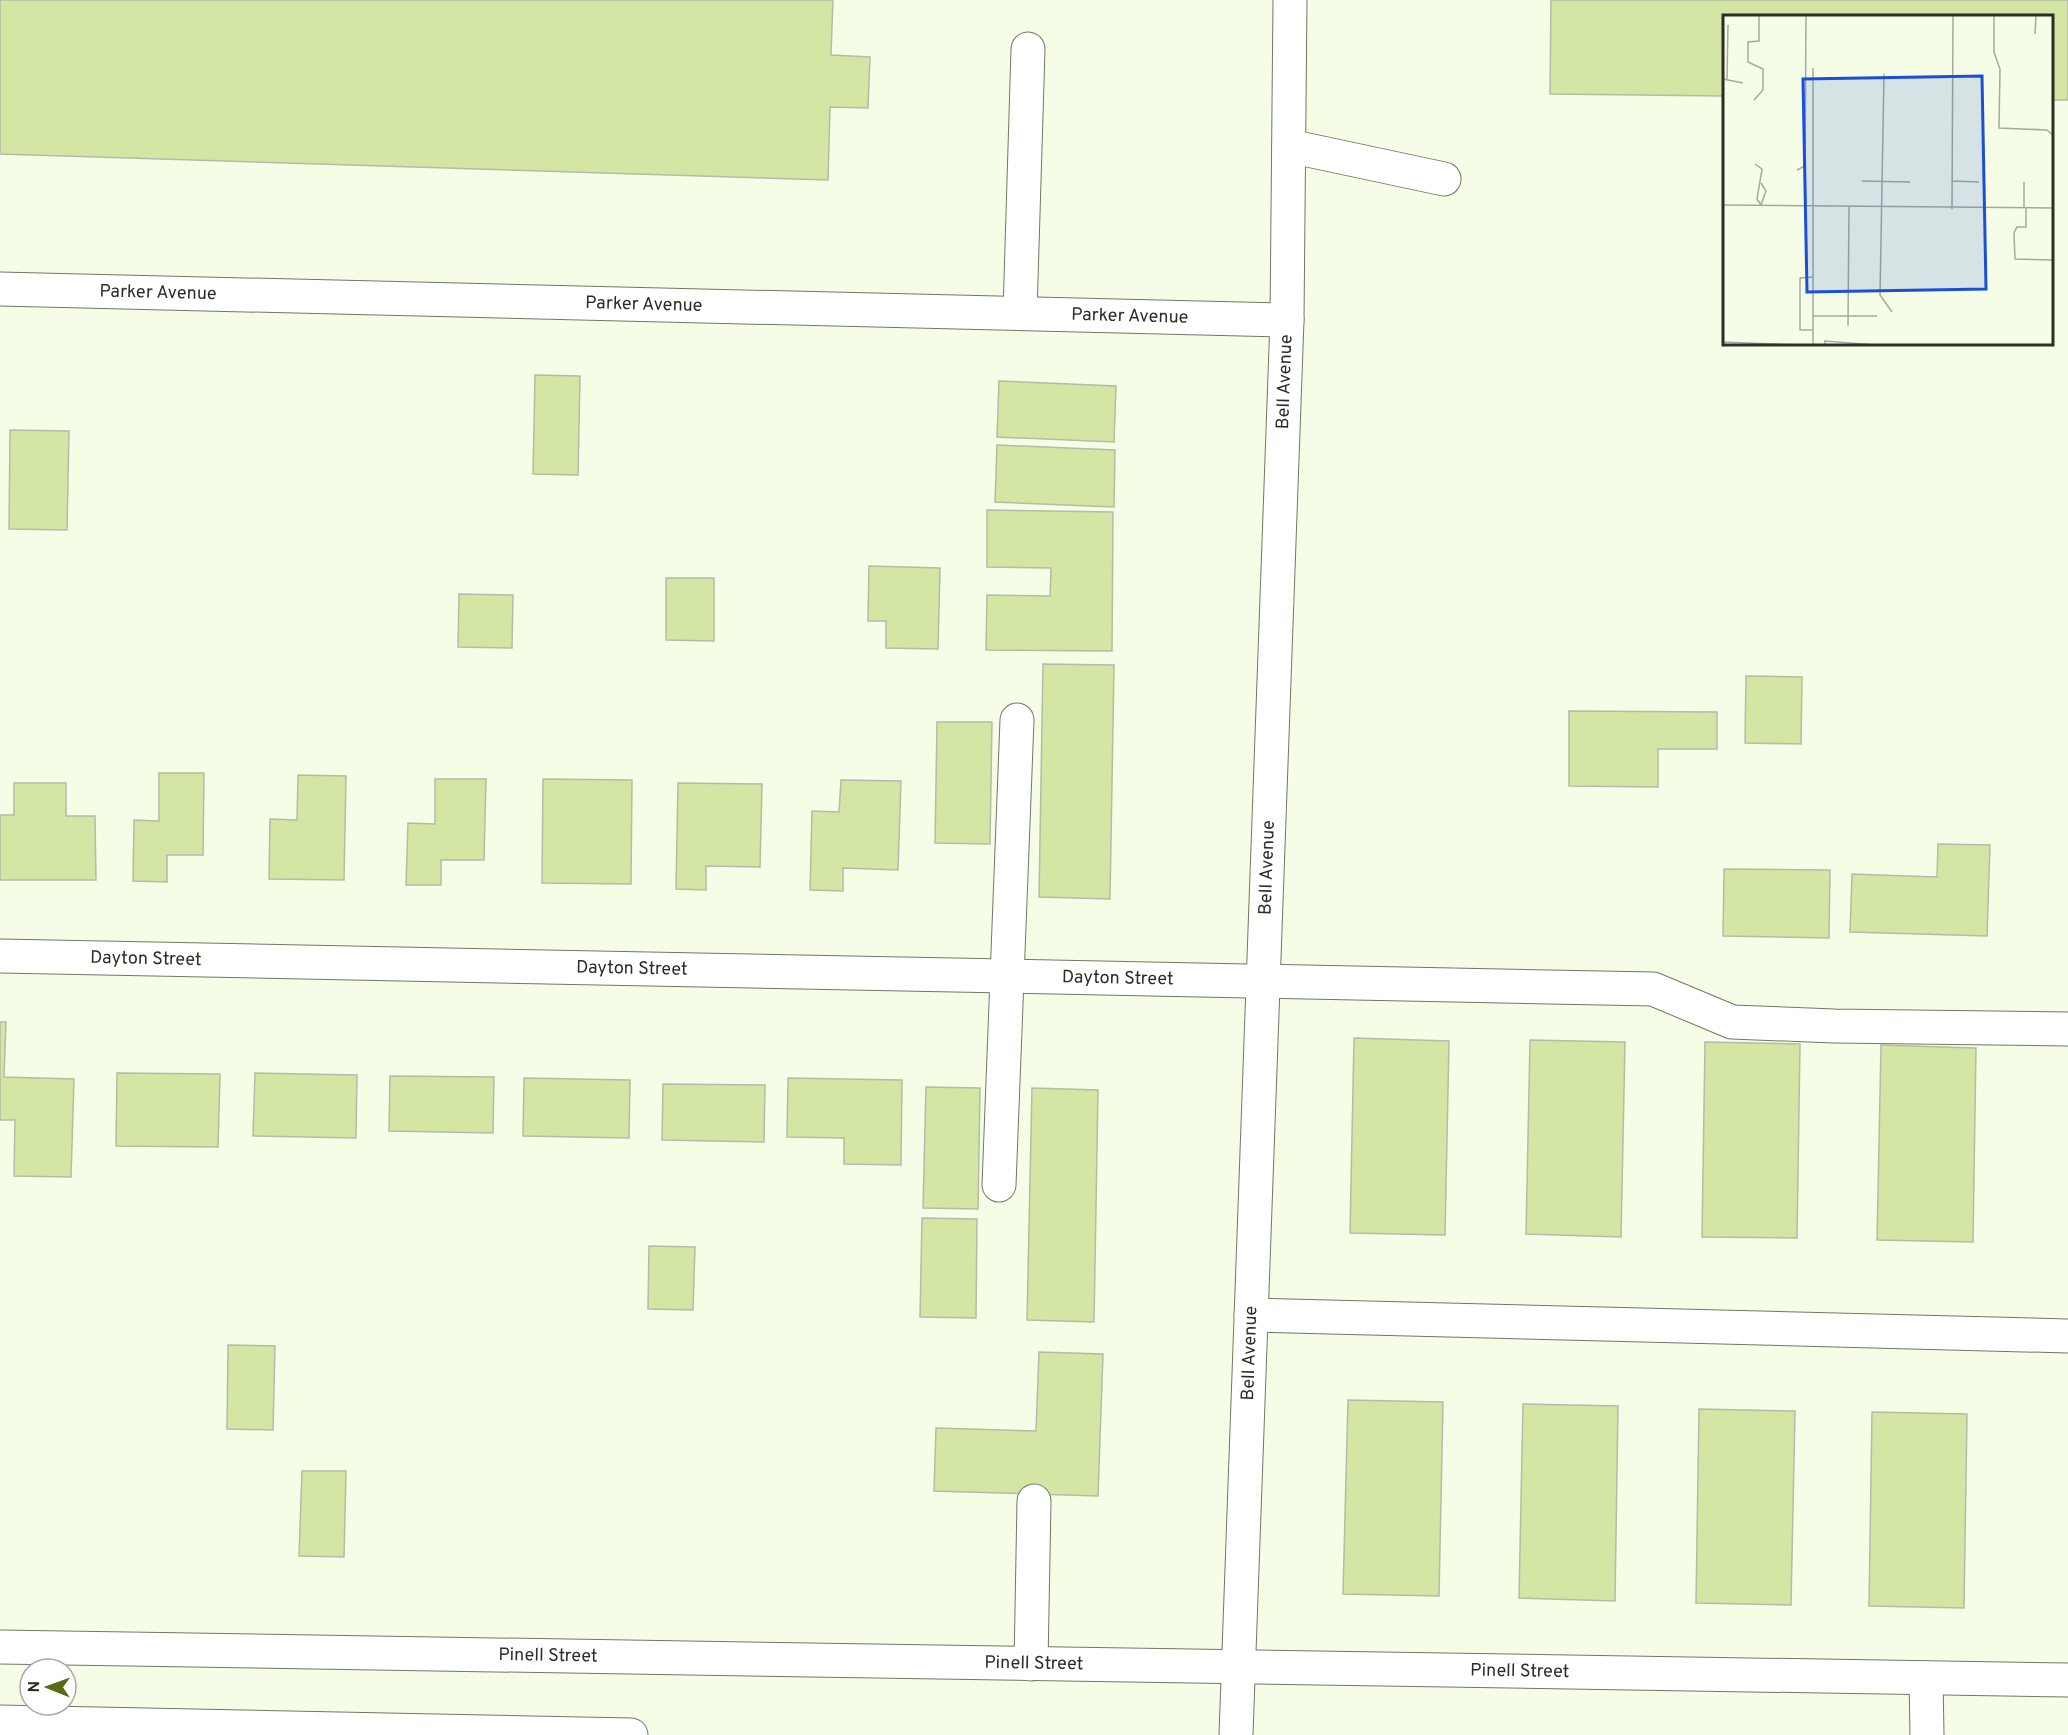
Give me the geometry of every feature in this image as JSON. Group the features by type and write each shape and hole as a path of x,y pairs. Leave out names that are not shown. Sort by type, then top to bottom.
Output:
{"street":[{"name":"Bell Avenue","path":"1236,1735 1287,320 1290,0"},
{"path":"1020,313 1028,50"},
{"path":"1289,146 1444,179"},
{"name":"Parker Avenue","path":"0,289 1287,320"},
{"path":"999,1185 1017,720"},
{"name":"Dayton Street","path":"0,956 1653,989 1732,1022 1834,1026 2068,1029"},
{"path":"1251,1315 2068,1336"},
{"path":"1031,1664 1034,1501"},
{"name":"Pinell Street","path":"0,1647 2068,1680"},
{"path":"1926,1678 1928,1735"},
{"path":"0,1722 631,1735"}],"building":[{"path":"0,0 833,0 831,55 870,57 868,108 830,107 828,180 0,154"},
{"path":"1551,0 2068,0 2068,100 2053,100 2053,15 1723,15 1723,96 1550,94"},
{"path":"535,375 580,376 578,475 533,474"},
{"path":"999,381 1116,386 1114,442 997,437"},
{"path":"10,430 69,431 67,530 9,529"},
{"path":"997,445 1115,450 1114,507 995,502"},
{"path":"987,510 1113,512 1112,651 986,650 987,595 1050,596 1051,568 987,567"},
{"path":"869,566 940,568 938,649 886,648 886,621 868,621"},
{"path":"666,578 714,578 714,641 666,640"},
{"path":"459,594 513,595 512,648 458,647"},
{"path":"1043,664 1114,665 1110,899 1039,897"},
{"path":"1746,676 1802,677 1801,744 1745,743"},
{"path":"1569,711 1717,712 1717,749 1658,749 1658,787 1569,786"},
{"path":"937,722 992,722 990,844 935,843"},
{"path":"159,773 204,773 203,855 167,855 167,882 133,881 134,820 159,821"},
{"path":"298,775 346,776 344,880 269,879 270,819 297,820"},
{"path":"435,779 486,779 484,860 441,860 441,885 406,885 408,823 435,824"},
{"path":"543,779 632,780 631,884 542,883"},
{"path":"841,780 901,781 898,870 843,868 843,891 810,890 812,811 839,812"},
{"path":"14,783 66,783 66,816 95,816 96,880 0,880 0,815 14,815"},
{"path":"678,783 762,784 760,867 706,866 706,890 676,889"},
{"path":"1938,844 1990,845 1987,936 1850,932 1852,874 1937,877"},
{"path":"1724,869 1830,870 1829,938 1723,936"},
{"path":"0,1022 6,1022 4,1077 74,1079 71,1177 14,1176 15,1120 0,1120"},
{"path":"1354,1038 1449,1041 1445,1235 1350,1233"},
{"path":"1530,1040 1625,1042 1621,1237 1526,1234"},
{"path":"1705,1042 1800,1044 1797,1238 1702,1237"},
{"path":"1881,1045 1976,1048 1973,1242 1877,1240"},
{"path":"117,1073 220,1074 218,1147 116,1146"},
{"path":"255,1073 357,1075 356,1138 253,1136"},
{"path":"390,1076 494,1077 493,1133 389,1131"},
{"path":"524,1078 630,1080 629,1138 523,1136"},
{"path":"788,1078 902,1080 901,1165 844,1164 844,1138 787,1137"},
{"path":"663,1084 765,1085 764,1142 662,1140"},
{"path":"926,1087 980,1088 978,1209 923,1208"},
{"path":"1032,1088 1098,1090 1094,1322 1027,1320"},
{"path":"922,1218 977,1219 976,1318 920,1317"},
{"path":"649,1246 695,1247 693,1310 648,1309"},
{"path":"228,1345 275,1346 273,1430 227,1429"},
{"path":"1039,1352 1103,1354 1098,1496 934,1491 936,1428 1036,1431"},
{"path":"1348,1400 1443,1402 1439,1596 1343,1594"},
{"path":"1523,1404 1618,1406 1615,1601 1519,1598"},
{"path":"1699,1409 1795,1411 1791,1605 1696,1603"},
{"path":"1872,1412 1967,1414 1964,1608 1869,1606"},
{"path":"302,1471 346,1471 344,1557 299,1556"}]}
